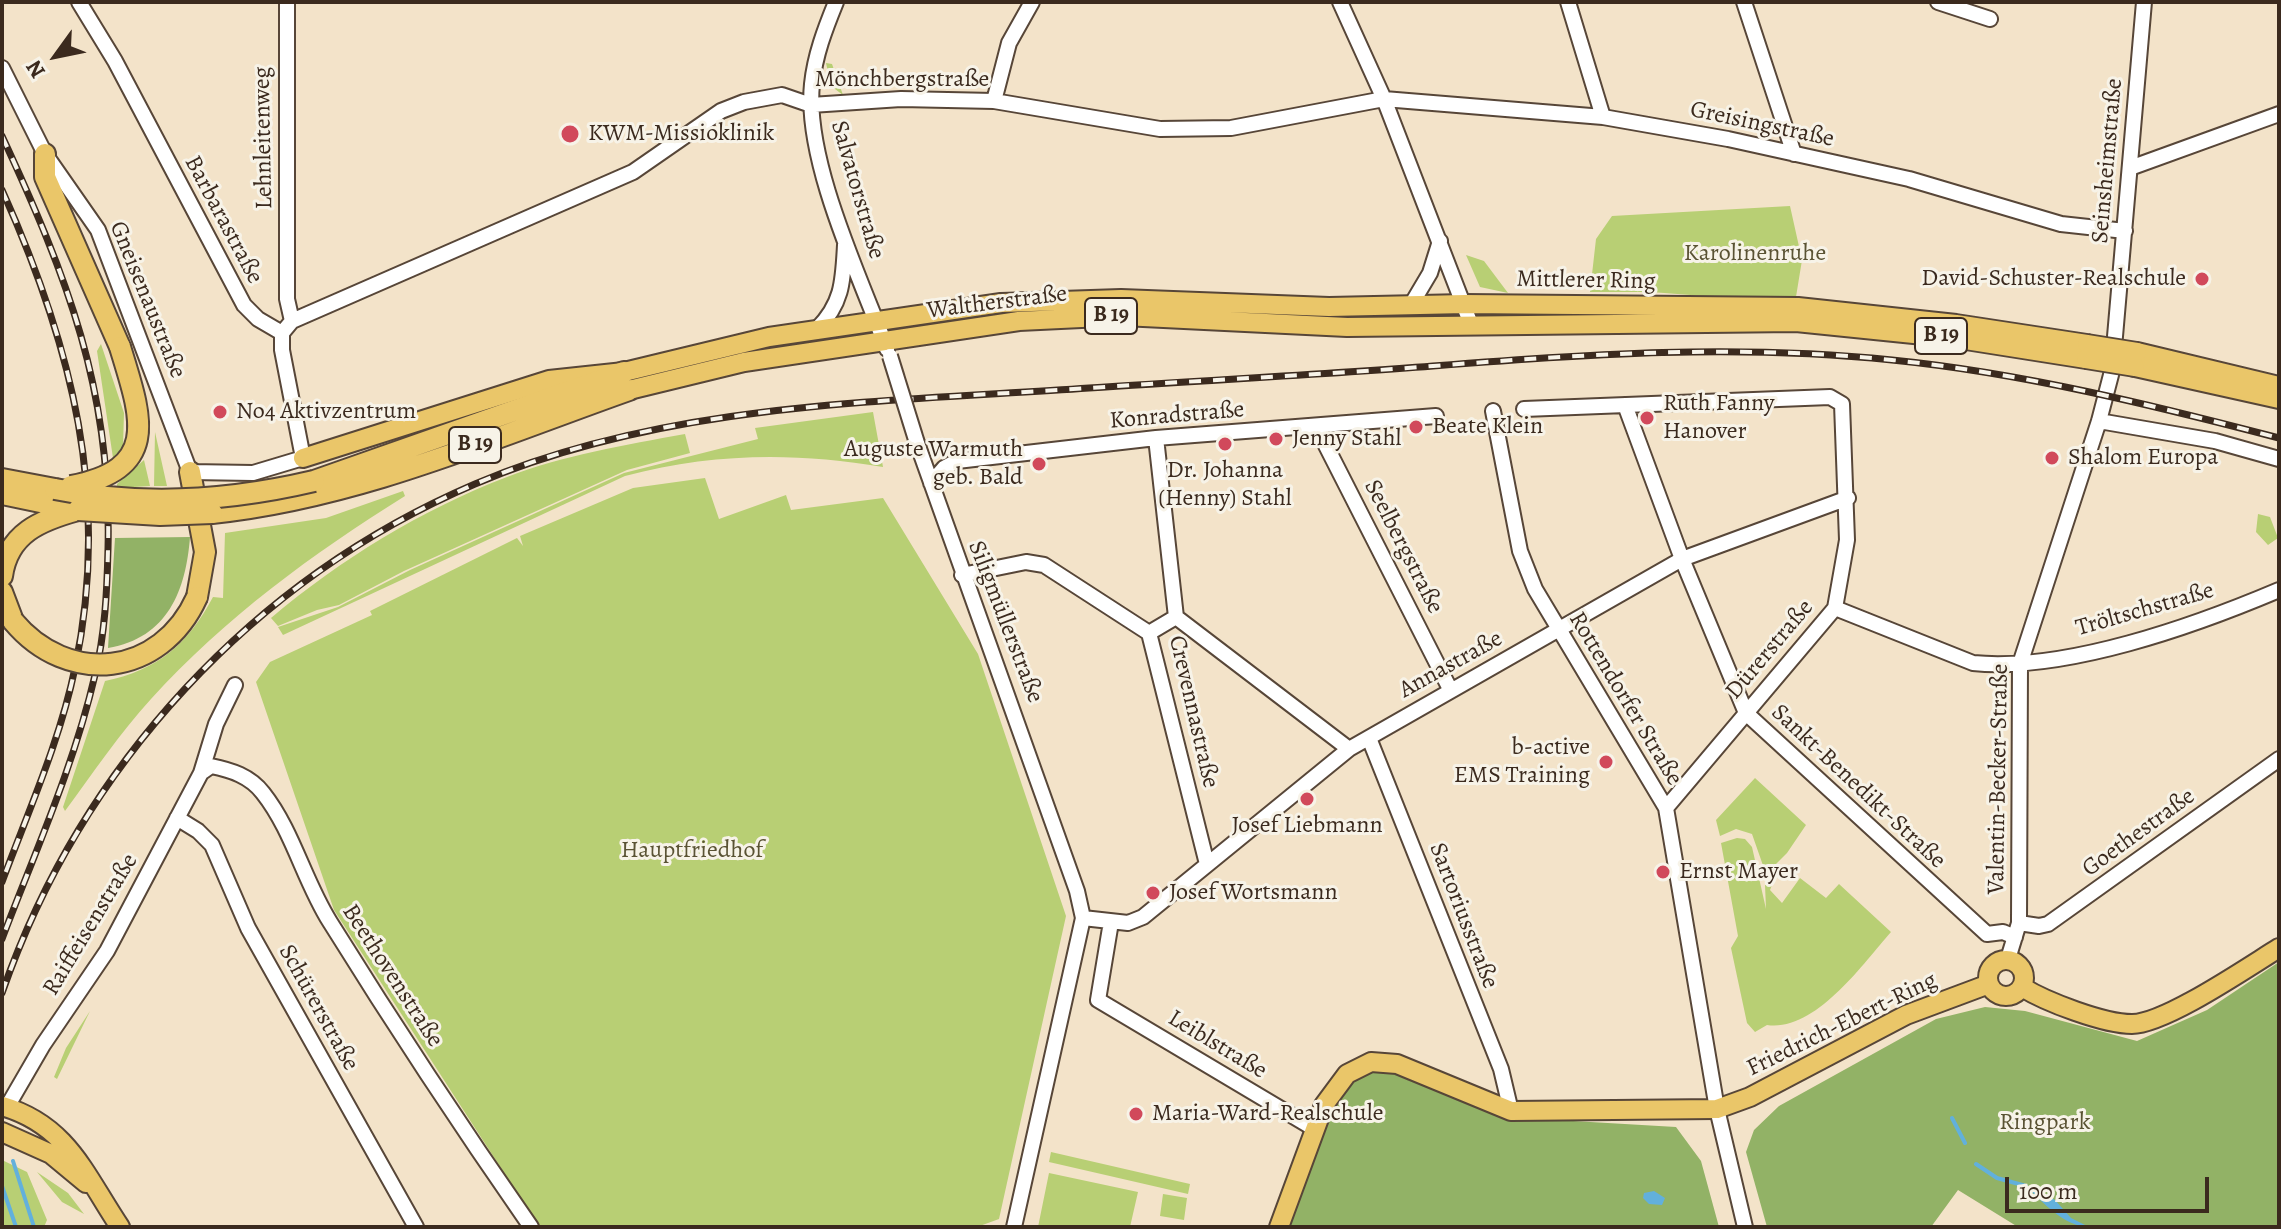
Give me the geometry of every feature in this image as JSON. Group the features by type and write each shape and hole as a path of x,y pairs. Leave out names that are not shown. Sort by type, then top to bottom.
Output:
{"highway":[{"name":"B 19","path":"45,154 45,177 120,347 139,411 137,443 126,462 113,474 55,489"},
{"name":"B 19","path":"2,494 78,510 193,515 263,508 627,381"},
{"path":"2,592 7,614 33,642 58,657 86,664 116,664 142,656 165,642 184,622 197,597 205,552 190,472"},
{"name":"B 19","path":"2,479 107,498 176,500 316,488"},
{"path":"2,576 11,548 25,532 43,520 78,510"}],"main road":[{"name":"Waltherstraße","path":"627,381 701,351 817,329 1001,303 1066,299 1329,307 1465,304"},
{"name":"Mittlerer Ring","path":"1465,304 1798,307 1956,324 2087,351"},
{"name":"Waltherstraße","path":"627,381 706,368 887,349 1019,321 1081,317 1199,317 1347,327 1472,327"},
{"name":"Mittlerer Ring","path":"1472,327 1796,322 2087,351"},
{"name":"B 19","path":"2087,351 2279,386"},
{"name":"B 19","path":"2136,359 2279,399"},
{"path":"303,458 549,380 627,381"},
{"name":"Friedrich-Ebert-Ring","path":"1717,1109 1750,1097 1906,1015 1989,984 2004,996 2016,993 2022,987 2106,1020 2134,1025 2164,1015 2279,948"},
{"path":"1989,984 1992,966 2008,959 2023,970 2022,987"},
{"path":"1279,1227 1313,1128 1341,1079 1371,1062 1397,1064 1511,1111 1717,1109"},
{"path":"4,1107 34,1119 63,1141 78,1158 101,1200"},
{"path":"2,1132 51,1154 79,1175 120,1227"}],"street":[{"name":"Barbarastraße","path":"79,2 115,61 244,305 258,319 282,333"},
{"name":"Lehnleitenweg","path":"287,2 287,299 292,321"},
{"name":"Salvatorstraße","path":"836,2 817,53 811,105 814,135 845,237 887,349"},
{"path":"994,101 1009,43 1032,2"},
{"path":"1340,2 1384,99 1472,327"},
{"path":"1568,2 1603,117"},
{"path":"1744,2 1794,154"},
{"path":"1938,2 1990,19"},
{"name":"Seinsheimstraße","path":"2112,371 2144,2"},
{"name":"Gneisenaustraße","path":"2,68 45,154 98,230 190,472"},
{"name":"Mönchbergstraße","path":"282,333 292,321 633,172 729,108 782,95 811,105 901,99 994,101 1160,129 1231,128 1384,99"},
{"name":"Greisingstraße","path":"1384,99 1603,117 1909,179 2061,224 2125,231"},
{"path":"2130,168 2279,114"},
{"path":"817,329 836,307 843,290 845,237"},
{"path":"1411,305 1430,273 1440,241"},
{"path":"190,472 253,473 303,458 282,350 282,333"},
{"name":"Siligmüllerstraße","path":"887,349 962,575 993,648 1077,891 1083,918"},
{"name":"Valentin-Becker-Straße","path":"2008,959 2017,930 2020,664 2099,421 2112,371"},
{"name":"Dürerstraße","path":"1625,405 1839,400 1848,498 1847,540 1835,608 1666,808"},
{"path":"1524,409 1625,405"},
{"name":"Sankt-Benedikt-Straße","path":"1625,405 1682,559 1746,713 1987,934 2017,930"},
{"name":"Rottendorfer Straße","path":"1493,411 1520,551 1557,631 1666,808 1717,1109 1745,1227"},
{"name":"Konradstraße","path":"931,483 944,468 957,461 1156,438 1436,416"},
{"path":"2099,421 2215,441 2279,459"},
{"name":"Seelbergstraße","path":"1316,426 1450,689"},
{"name":"Crevennastraße","path":"1156,438 1176,617 1149,633 1207,864"},
{"name":"Annastraße","path":"1083,918 1128,923 1143,917 1349,749 1682,559 1848,498"},
{"path":"962,575 1026,562 1044,565 1149,633"},
{"name":"Tröltschstraße","path":"1835,608 1973,663 2020,664 2105,648 2171,630 2279,590"},
{"path":"1176,617 1349,749"},
{"name":"Raiffeisenstraße","path":"4,1107 103,957 206,770 216,724 235,685"},
{"name":"Sartoriusstraße","path":"1369,738 1501,1069 1511,1111"},
{"name":"Goethestraße","path":"2017,930 2048,924 2279,759"},
{"name":"Beethovenstraße","path":"206,770 246,777 272,807 330,923 531,1227"},
{"name":"Schürerstraße","path":"177,818 198,831 212,845 248,928 416,1227"},
{"path":"1014,1227 1083,918"},
{"name":"Leiblstraße","path":"1111,922 1098,1000 1313,1128"}],"green space":[{"path":"826,63 832,64 843,95 831,86"},
{"name":"Karolinenruhe","path":"1790,206 1802,260 1795,303 1651,292 1590,292 1596,239 1612,216"},
{"path":"1466,255 1484,261 1508,293 1480,287"},
{"path":"101,344 124,413 123,447 113,458 97,351"},
{"path":"873,412 883,467 817,459 753,457 690,463 625,476 283,635 278,627 338,607 410,570 624,473 758,439 755,428"},
{"path":"155,432 167,486 154,486"},
{"path":"685,434 690,453 627,470 404,571 339,605 317,610 278,626 271,618 354,556 413,521 475,490 529,469 573,457"},
{"path":"144,460 150,486 117,488 117,484"},
{"name":"Hauptfriedhof","path":"705,478 719,519 786,495 791,510 883,498 978,654 1066,916 999,1219 977,1227 539,1227 334,910 256,682 270,662 372,615 370,611 517,538 523,546 520,536 633,488"},
{"path":"403,491 405,496 271,588 209,641 140,712 65,811 63,807 105,681 156,662 182,641 213,597 223,598 225,533 326,518"},
{"path":"2258,514 2270,517 2278,538 2268,545 2256,532"},
{"path":"190,537 184,575 170,609 146,634 129,643 108,648 115,538"},
{"path":"1755,778 1806,825 1787,853 1766,874 1752,834 1736,829 1720,836 1716,820"},
{"path":"1745,839 1752,847 1766,909 1765,885 1772,885 1770,890 1782,903 1800,878 1826,898 1839,884 1891,932 1852,978 1820,1007 1803,1018 1785,1024 1767,1025 1755,1032 1747,1023 1731,948 1738,936 1721,843"},
{"name":"Ringpark","path":"2279,962 2279,1227 2018,1227 1958,1190 1931,1227 1767,1227 1746,1152 1754,1130 1779,1106 1936,1019 1985,1007 2025,1011 2137,1041 2207,1010"},
{"path":"90,1011 57,1079 54,1077 66,1048"},
{"path":"1373,1065 1395,1070 1505,1117 1676,1127 1701,1161 1719,1227 1285,1227 1326,1111 1348,1078"},
{"path":"1051,1152 1190,1184 1188,1194 1049,1162"},
{"path":"2,1160 27,1172 47,1220 44,1227 2,1227"},
{"path":"37,1172 68,1193 84,1214 62,1202"},
{"path":"1049,1173 1138,1192 1130,1227 1038,1227"},
{"path":"1163,1194 1187,1198 1184,1220 1160,1216"}],"water":[{"path":"2026,1186 2055,1200 2071,1218 2089,1227 2063,1218"},
{"path":"1654,1191 1665,1198 1662,1205 1649,1204 1643,1198 1644,1193"}],"waterway":[{"path":"1952,1118 1965,1143"},
{"path":"13,1161 34,1227"},
{"path":"1976,1164 1997,1178 2026,1186"},
{"path":"2,1186 16,1227"}],"railway":[{"path":"2,136 47,238 81,336 102,437 108,549 103,628 86,709 53,808 2,939"},
{"path":"2,190 48,306 65,365 78,423 86,483 89,543 85,605 69,695 43,776 2,882"},
{"path":"2,993 36,910 78,831 128,757 185,689 249,627 319,572 394,524 475,484 548,457 623,436 777,410 934,397 1548,358 1662,352 1777,352 1892,360 1990,373 2135,402 2279,438"}],"place":[{"name":"KWM-Missioklinik","path":"570,134"},
{"name":"David-Schuster-Realschule","path":"2202,279"},
{"name":"No4 Aktivzentrum","path":"220,412"},
{"name":"Ruth Fanny Hanover","path":"1647,418"},
{"name":"Beate Klein","path":"1416,427"},
{"name":"Jenny Stahl","path":"1276,439"},
{"name":"Dr. Johanna (Henny) Stahl","path":"1225,444"},
{"name":"Shalom Europa","path":"2052,458"},
{"name":"Auguste Warmuth geb. Bald","path":"1039,464"},
{"name":"b-active EMS Training","path":"1606,762"},
{"name":"Josef Liebmann","path":"1307,799"},
{"name":"Ernst Mayer","path":"1663,872"},
{"name":"Josef Wortsmann","path":"1153,893"},
{"name":"Maria-Ward-Realschule","path":"1136,1114"}]}
